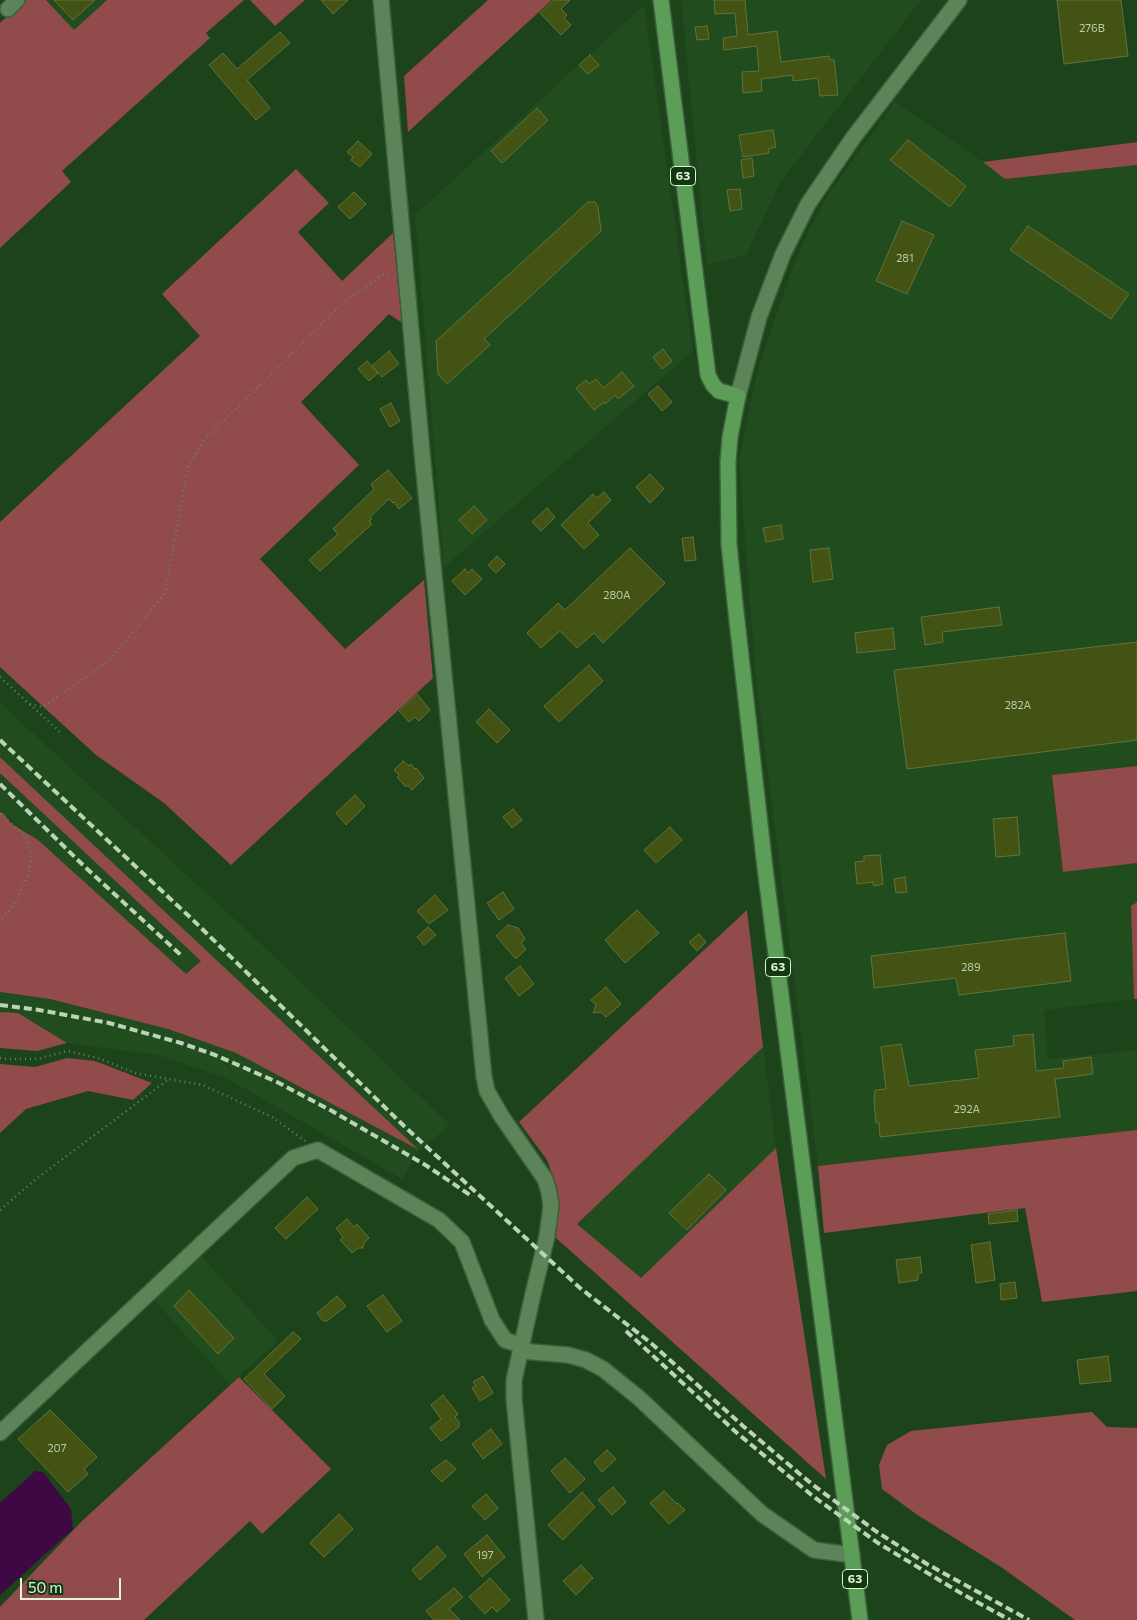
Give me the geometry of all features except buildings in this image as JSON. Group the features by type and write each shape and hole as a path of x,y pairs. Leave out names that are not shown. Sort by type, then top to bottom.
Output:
{"main road":[{"name":"63","path":"661,0 708,375 719,392 738,396 730,437 728,462 730,544 735,604 765,868 860,1620"}],"street":[{"path":"381,0 424,473 484,1077 487,1091 493,1103 546,1179 550,1192 551,1206 548,1236 514,1380 514,1398 536,1620"},
{"path":"738,396 759,317 783,254 808,204 853,138 959,0"},
{"path":"0,1433 293,1158 318,1150 439,1220 462,1242 492,1320 505,1340 521,1349 568,1355 586,1360 603,1369 633,1393 762,1514 814,1550 852,1555"}],"path":[{"path":"30,704 43,707 111,659 165,593 188,468 204,440 343,303 382,276 406,271"},
{"path":"0,677 61,732"},
{"path":"0,814 26,836 32,855 28,875 14,905 0,921"},
{"path":"0,1058 37,1058 68,1051 98,1058 135,1073 203,1085 272,1117 318,1150"},
{"path":"0,1210 36,1179 169,1079"}],"shaded area":[{"path":"25,0 46,0 74,30 107,0 244,0 206,33 210,38 62,171 71,182 0,248 0,23"},
{"path":"46,0 107,0 74,31"},
{"path":"250,0 305,0 275,26"},
{"path":"488,0 552,0 408,132 404,76"},
{"path":"681,0 921,0 781,181 746,255 707,265"},
{"path":"644,5 693,351 444,567 415,215"},
{"path":"895,102 1005,179 1137,165 1137,766 1052,775 1063,872 1137,863 1137,902 1131,906 1134,999 1044,1010 1048,1059 1137,1050 1137,1130 818,1166 756,679 739,460 758,368 791,273 808,232 830,192"},
{"path":"1137,142 1137,165 1005,179 983,162"},
{"path":"296,169 329,203 298,232 342,281 393,233 402,323 389,314 301,402 359,465 260,559 345,649 424,580 433,678 231,865 164,803 96,755 0,667 0,522 200,336 162,294"},
{"path":"0,703 243,927 450,1125 419,1150 402,1179 228,1079 158,1055 67,1043 18,1013 0,1012 0,992 50,999 168,1029 236,1053 417,1149 0,757"},
{"path":"0,757 419,1150 236,1053 168,1029 50,999 0,992 0,812 12,824 38,840 186,974 201,961 0,773"},
{"path":"0,761 208,957 184,980 74,874 0,810"},
{"path":"1137,766 1137,863 1063,872 1052,775"},
{"path":"1137,902 1137,999 1134,999 1131,906"},
{"path":"747,910 763,1047 577,1224 641,1278 776,1148 826,1479 556,1238 558,1191 547,1160 519,1122"},
{"path":"0,1012 18,1013 67,1043 37,1051 0,1048"},
{"path":"763,1047 776,1148 641,1279 577,1224"},
{"path":"67,1058 95,1061 152,1083 133,1100 88,1091 26,1109 0,1133 0,1064 35,1067"},
{"path":"1137,1130 1137,1291 1042,1302 1025,1208 824,1233 818,1166"},
{"path":"201,1256 278,1341 230,1384 153,1299"},
{"path":"239,1377 331,1469 262,1534 250,1521 144,1620 0,1620 0,1607 83,1520"},
{"path":"1092,1412 1107,1427 1137,1428 1137,1620 1075,1620 1001,1567 916,1514 882,1489 879,1465 887,1445 911,1431"},
{"path":"35,1471 43,1472 71,1509 73,1529 0,1595 0,1503"}],"railway":[{"path":"0,740 193,920 404,1126 580,1288 651,1343 743,1426 813,1485 877,1532 927,1564 1029,1620"},
{"path":"0,784 85,867 183,957"},
{"path":"0,1005 109,1023 181,1043 215,1055 277,1082 332,1111 427,1166 470,1195"},
{"path":"626,1331 737,1433 814,1497 878,1543 964,1595 1010,1620"}]}
